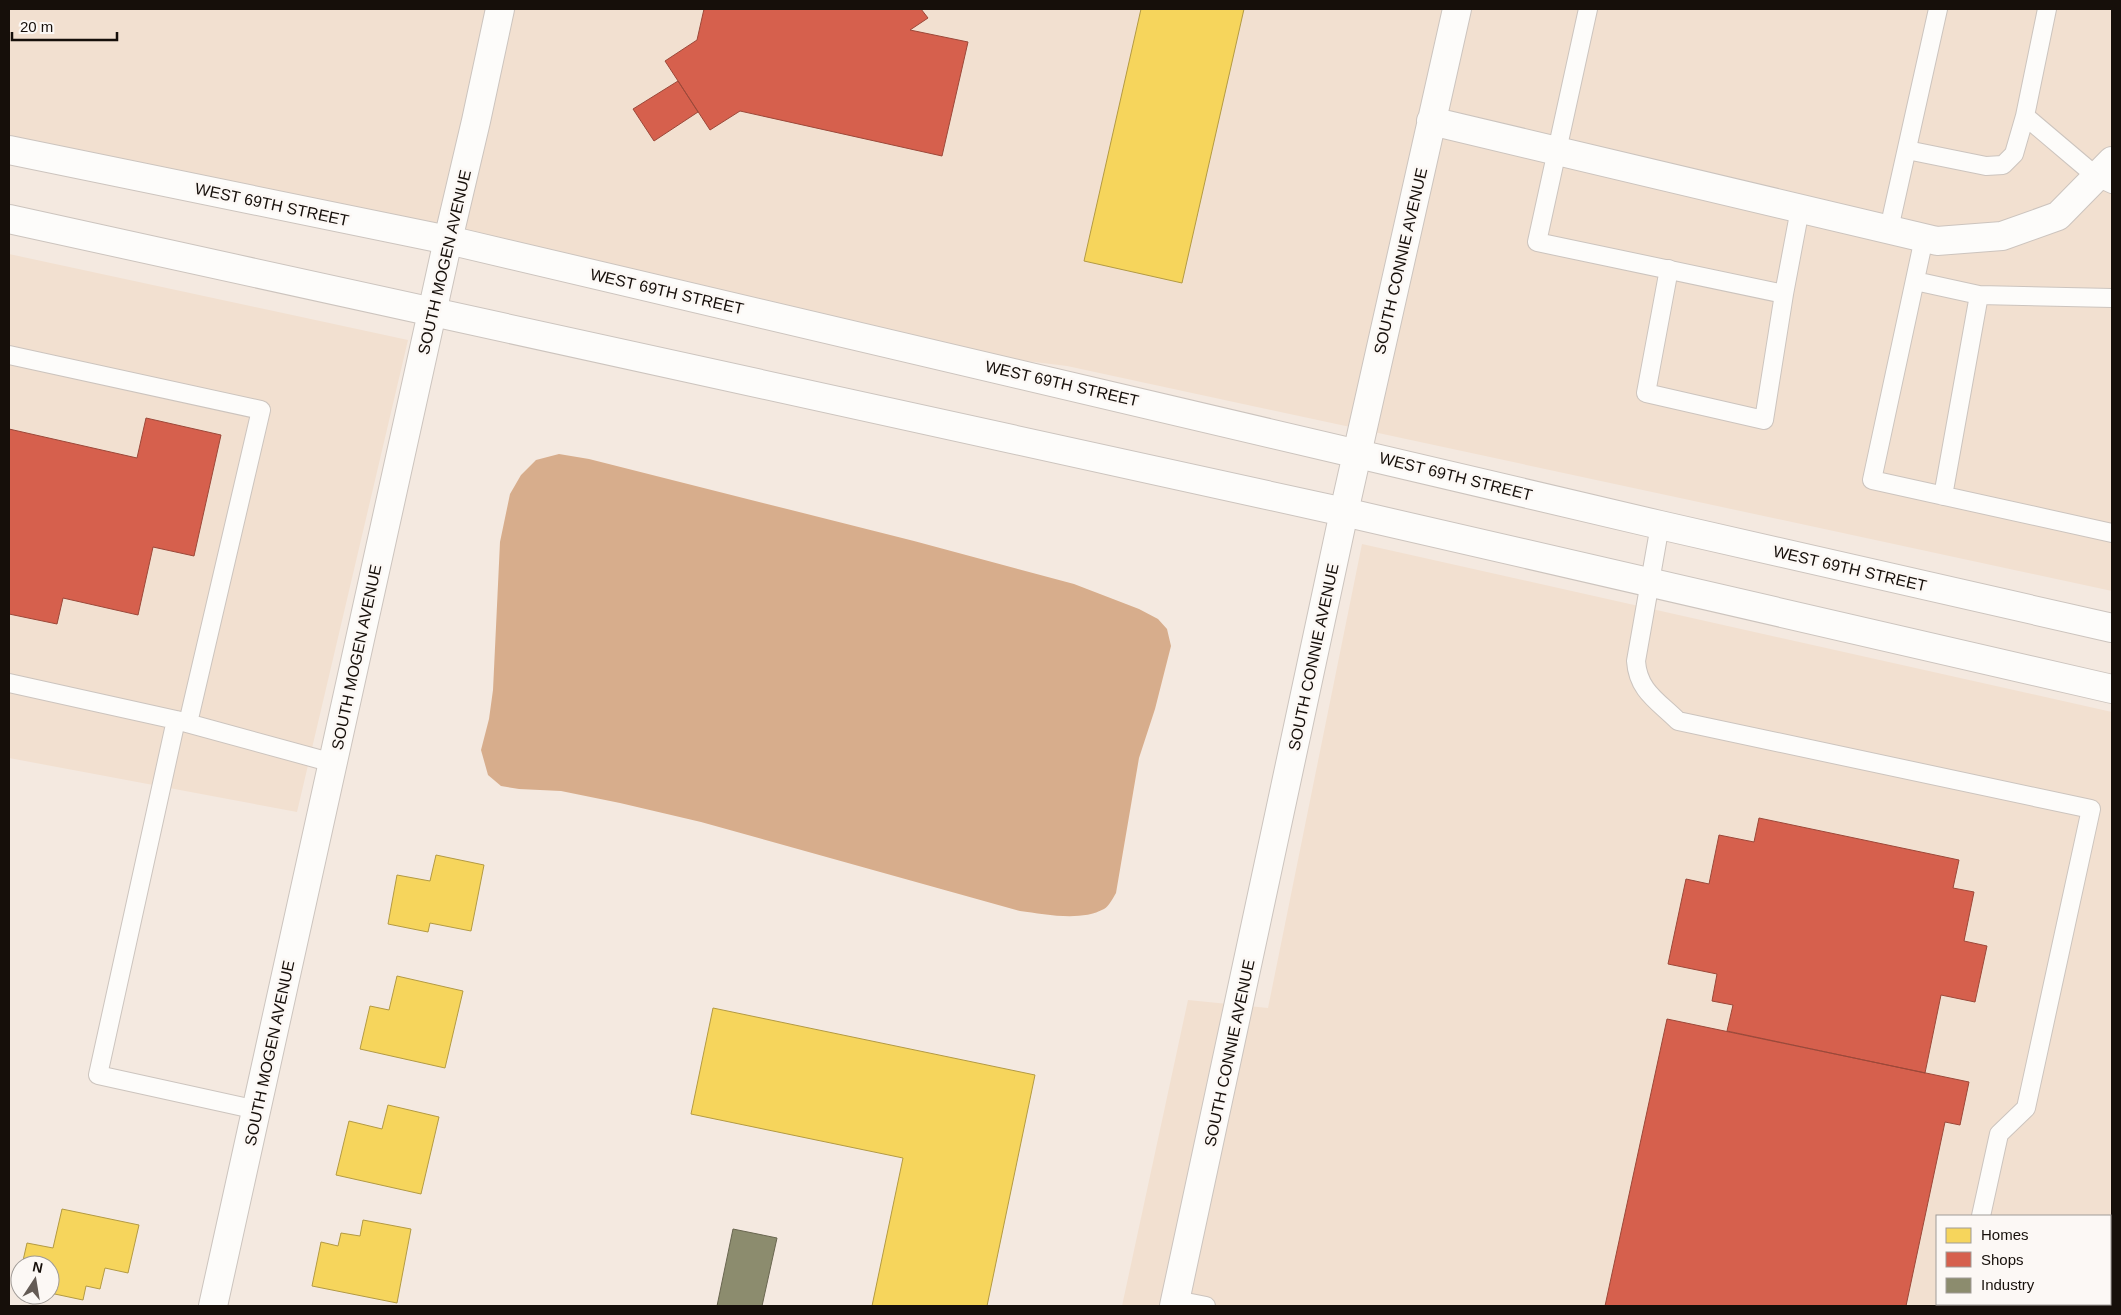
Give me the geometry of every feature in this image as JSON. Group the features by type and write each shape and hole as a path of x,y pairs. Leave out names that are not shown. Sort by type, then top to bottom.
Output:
{"street":[{"name":"SOUTH MOGEN AVENUE","path":"213,1306 500,9"},
{"name":"SOUTH CONNIE AVENUE","path":"1175,1303 1344,512 1456,9"},
{"path":"1431,121 1937,241 2002,236 2058,216 2107,174"},
{"name":"WEST 69TH STREET","path":"9,150 448,240 1358,452 1660,525 2112,628"},
{"path":"9,219 1344,512 2112,688"}],"lane":[{"path":"1588,9 1537,242 1784,294"},
{"path":"1889,229 1938,9"},
{"path":"1907,150 1986,166 2003,164 2014,154 2025,116 2047,9"},
{"path":"2025,116 2107,174"},
{"path":"1669,269 1646,393 1764,420 1800,208"},
{"path":"1924,238 1872,480 2112,532"},
{"path":"1915,281 1978,295 2112,298"},
{"path":"1943,496 1978,295"},
{"path":"9,355 261,410 182,722 98,1075 257,1110"},
{"path":"1660,525 1636,661 1637,673 1642,686 1678,721 2091,809 2026,1108 1999,1134 1981,1215"},
{"path":"9,683 182,722 333,763"},
{"path":"1175,1303 1206,1306"}],"shaded area":[{"path":"9,9 2112,9 2112,591 1067,366 795,333 9,145"},
{"path":"9,254 408,340 297,812 9,758"},
{"path":"559,454 589,459 914,541 1074,584 1139,609 1158,619 1167,629 1171,646 1155,709 1139,758 1116,893 1108,906 1095,913 1073,916 1020,911 701,822 561,791 501,786 488,775 481,750 489,719 493,690 500,542 510,494 521,475 536,460"},
{"path":"1362,544 2112,712 2112,1306 1122,1306 1188,1000 1268,1008"}],"building: Homes":[{"path":"1141,9 1244,9 1182,283 1084,261"},
{"path":"436,855 484,865 471,931 430,923 428,932 388,924 397,875 430,881"},
{"path":"397,976 463,991 445,1068 360,1049 370,1006 389,1010"},
{"path":"713,1008 1035,1075 987,1306 872,1306 903,1158 691,1114"},
{"path":"388,1105 439,1117 421,1194 336,1175 349,1121 382,1129"},
{"path":"62,1209 139,1225 128,1273 105,1268 100,1289 86,1286 83,1300 60,1295 60,1255 24,1255 27,1243 53,1248"},
{"path":"363,1220 411,1229 397,1303 312,1286 321,1242 338,1246 341,1233 360,1236"}],"building: Shops":[{"path":"704,9 921,9 928,18 910,30 968,42 942,156 740,111 710,130 665,61 697,40"},
{"path":"678,81 698,112 654,141 633,109"},
{"path":"146,418 221,435 194,556 153,547 138,615 63,598 57,624 9,614 9,429 137,458"},
{"path":"1759,818 1959,860 1953,888 1974,892 1964,941 1987,946 1975,1002 1941,995 1925,1073 1727,1031 1733,1005 1712,1001 1717,974 1668,964 1686,879 1709,884 1719,835 1754,842"},
{"path":"1667,1019 1969,1082 1960,1125 1945,1122 1906,1306 1605,1306"}],"building: Industry":[{"path":"733,1229 777,1238 762,1306 717,1306"}]}
